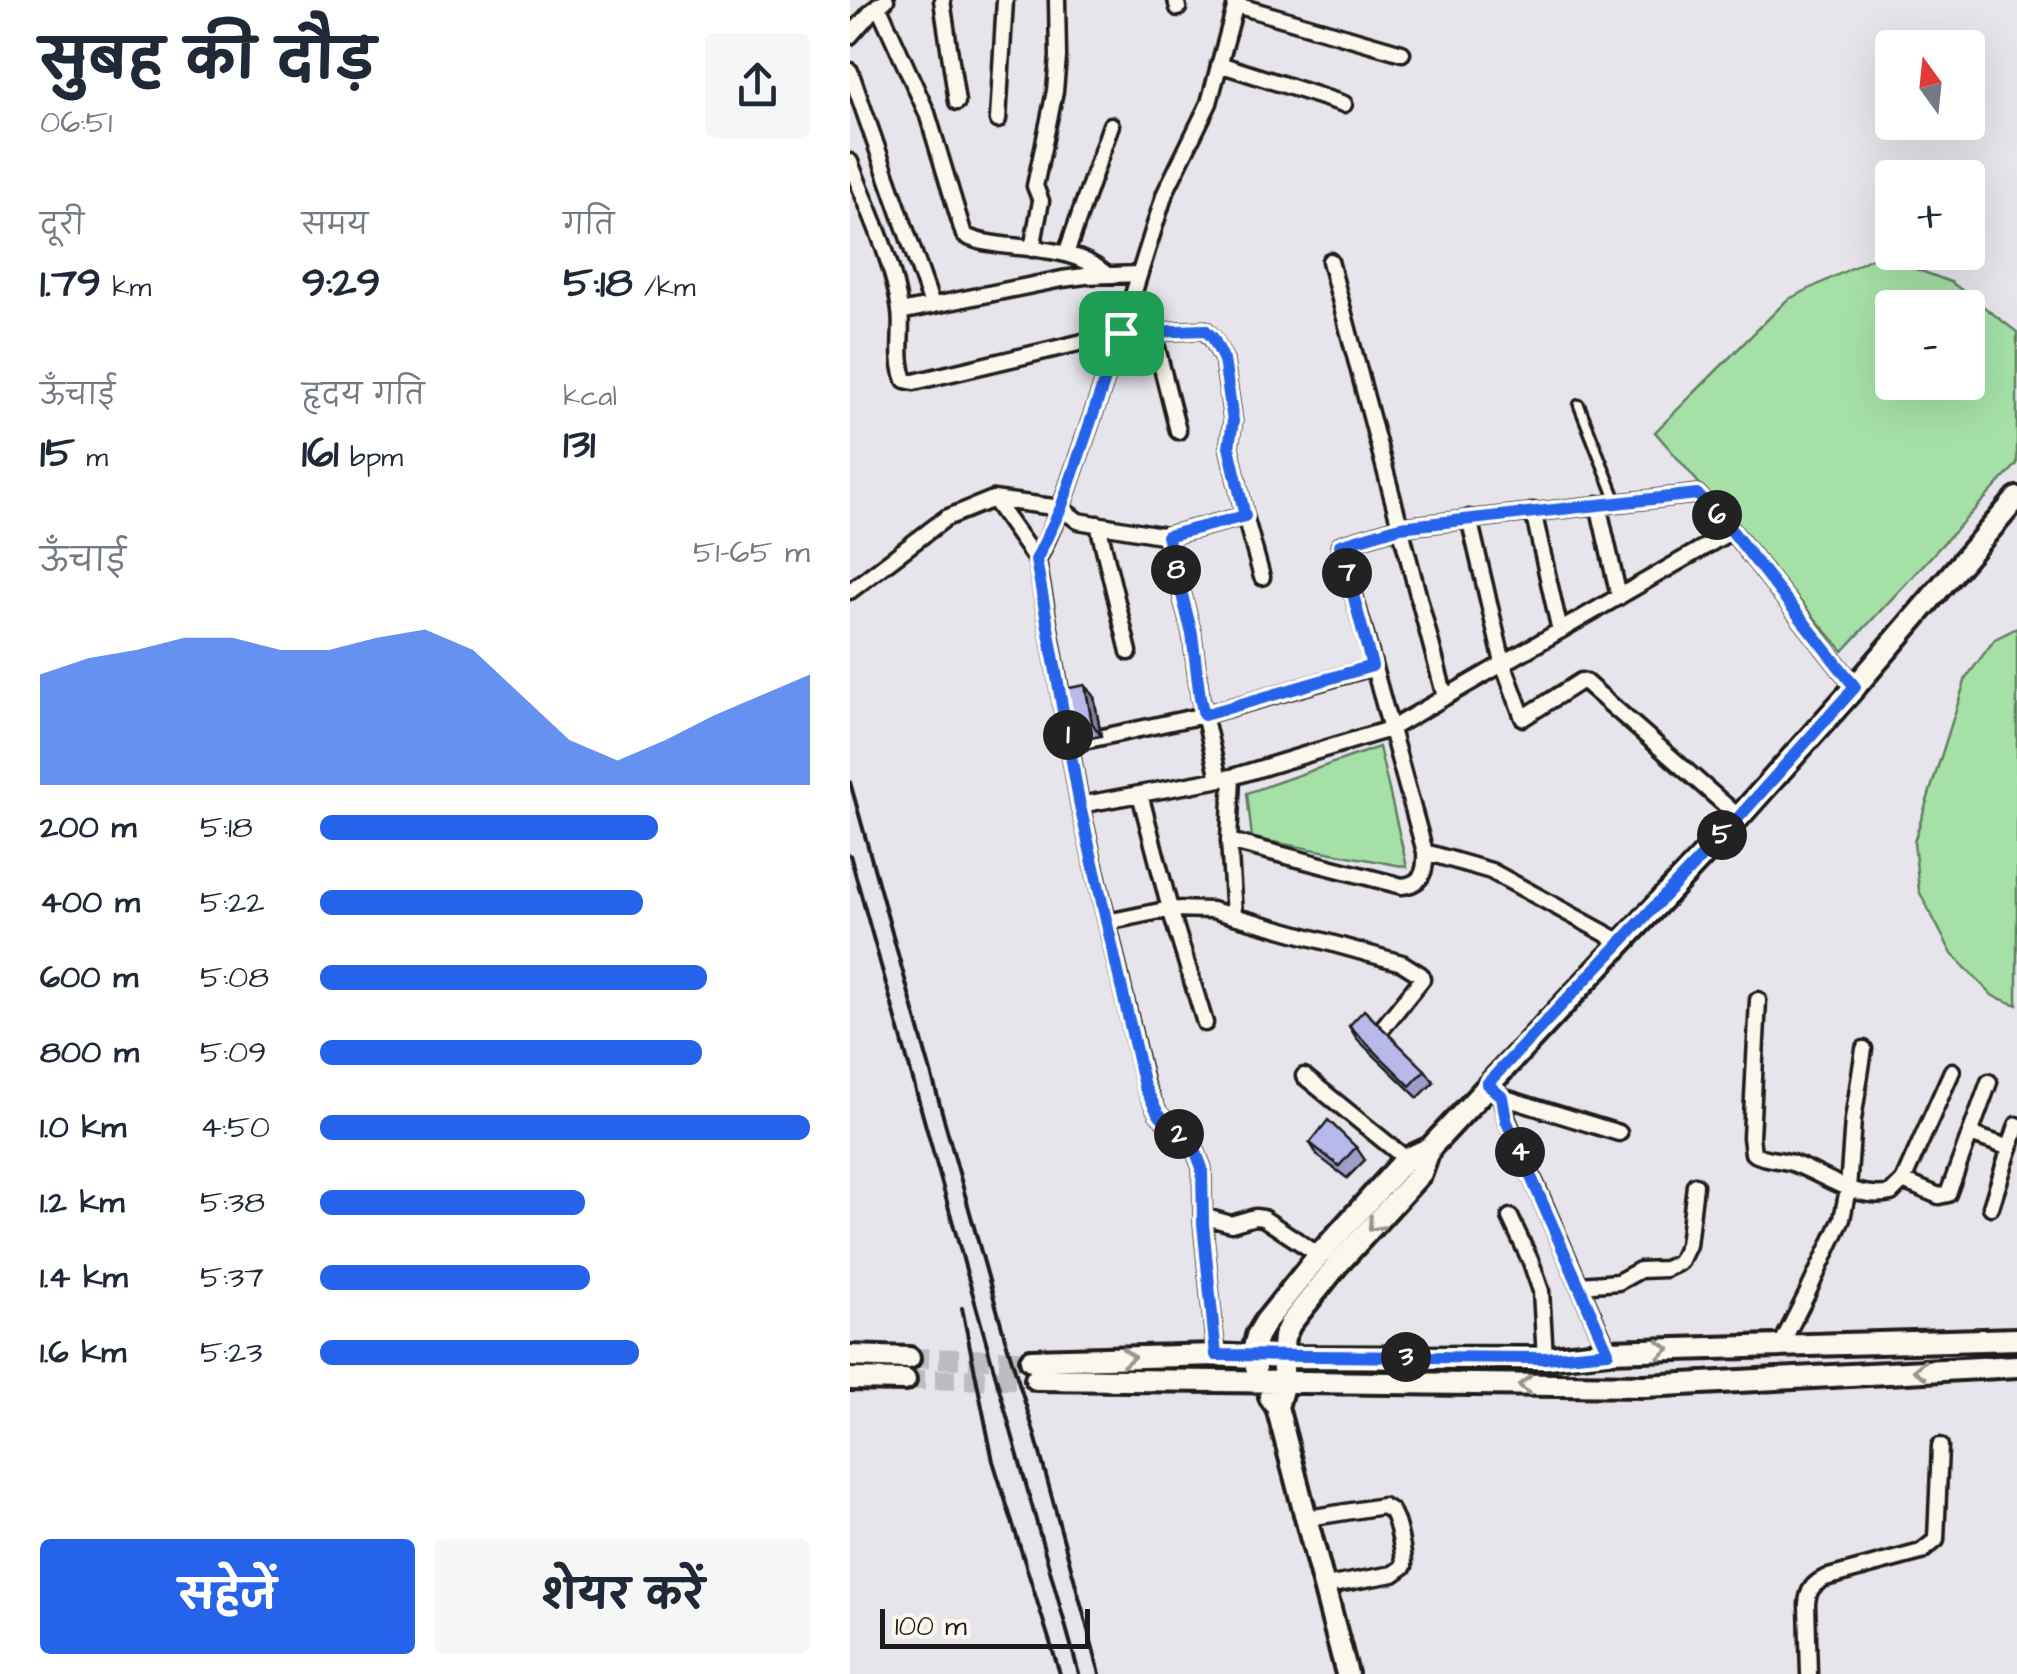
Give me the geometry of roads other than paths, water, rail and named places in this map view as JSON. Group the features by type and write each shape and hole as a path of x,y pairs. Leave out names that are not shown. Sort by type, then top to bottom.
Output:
{"street":[{"path":"942,0 958,102"},
{"path":"998,120 1006,0"},
{"path":"1032,249 1040,201 1035,186 1058,74 1058,0"},
{"path":"850,36 882,2 928,114 964,236 1084,258 1106,274"},
{"path":"1036,560 1061,508 1165,192 1209,102 1237,3 1402,52"},
{"path":"1220,64 1344,104"},
{"path":"850,71 932,306"},
{"path":"1066,254 1111,125"},
{"path":"850,162 885,254 900,312 901,367 908,382 1121,333 1205,330 1213,338 1224,360 1233,421 1229,447 1262,577"},
{"path":"1330,260 1445,697"},
{"path":"900,312 1062,279 1140,274"},
{"path":"1153,332 1178,432"},
{"path":"1228,841 1402,886 1419,881 1425,867 1424,852 1340,545 1400,527 1697,494 1732,531 1855,687"},
{"path":"1347,1674 1277,1407 1260,1382 1254,1357 1257,1336 1266,1320 1318,1255 1494,1090 1622,942 1855,687 2017,498"},
{"path":"850,591 946,518 992,499 1061,508 1078,521 1167,536 1245,516"},
{"path":"992,499 1036,560 1080,806 1144,1086 1158,1113 1200,1160 1216,1355"},
{"path":"1598,504 1619,597"},
{"path":"1533,510 1560,630"},
{"path":"1469,518 1504,663 1523,718 1585,682 1739,817"},
{"path":"1098,524 1128,652"},
{"path":"1080,806 1226,778 1390,729 1732,531"},
{"path":"1167,536 1192,634 1204,715 1226,778 1234,914"},
{"path":"1070,744 1204,715 1372,666"},
{"path":"1140,794 1205,1022"},
{"path":"1424,852 1491,872 1622,942"},
{"path":"1106,922 1170,909 1212,910 1392,959 1420,975 1421,980 1381,1030"},
{"path":"1758,1000 1751,1137 1753,1153 1759,1157 1797,1165 1848,1189 1884,1195 1897,1189 1903,1180 1952,1070"},
{"path":"1780,1345 1842,1218 1864,1048"},
{"path":"1304,1076 1413,1166"},
{"path":"1903,1180 1939,1196 1948,1194 1990,1082"},
{"path":"1494,1090 1619,1133"},
{"path":"1494,1090 1608,1352"},
{"path":"1991,1207 2017,1126"},
{"path":"1970,1134 2010,1148"},
{"path":"1277,1407 1284,1382 1284,1337 1298,1312 1413,1166"},
{"path":"1580,1285 1618,1282 1640,1270 1666,1268 1680,1262 1688,1244 1696,1185"},
{"path":"1204,1216 1231,1224 1263,1218 1318,1255"},
{"path":"1510,1217 1541,1290 1545,1358"},
{"path":"2017,1339 1780,1345 1545,1358 1216,1355 1034,1370 1260,1382 1645,1386 2017,1366"},
{"path":"850,1356 909,1358"},
{"path":"850,1378 905,1380"},
{"path":"1809,1674 1806,1604 1814,1584 1920,1552 1936,1540 1940,1446"},
{"path":"1308,1518 1384,1506 1393,1516 1404,1566 1393,1574 1326,1586"}],"lane":[{"path":"1579,405 1617,502"}],"tunnel":[{"path":"909,1358 1031,1360"},
{"path":"905,1380 1036,1379"}],"railway":[{"path":"850,782 1100,1674"},
{"path":"850,855 1079,1674"},
{"path":"962,1308 993,1461 1060,1674"}]}
